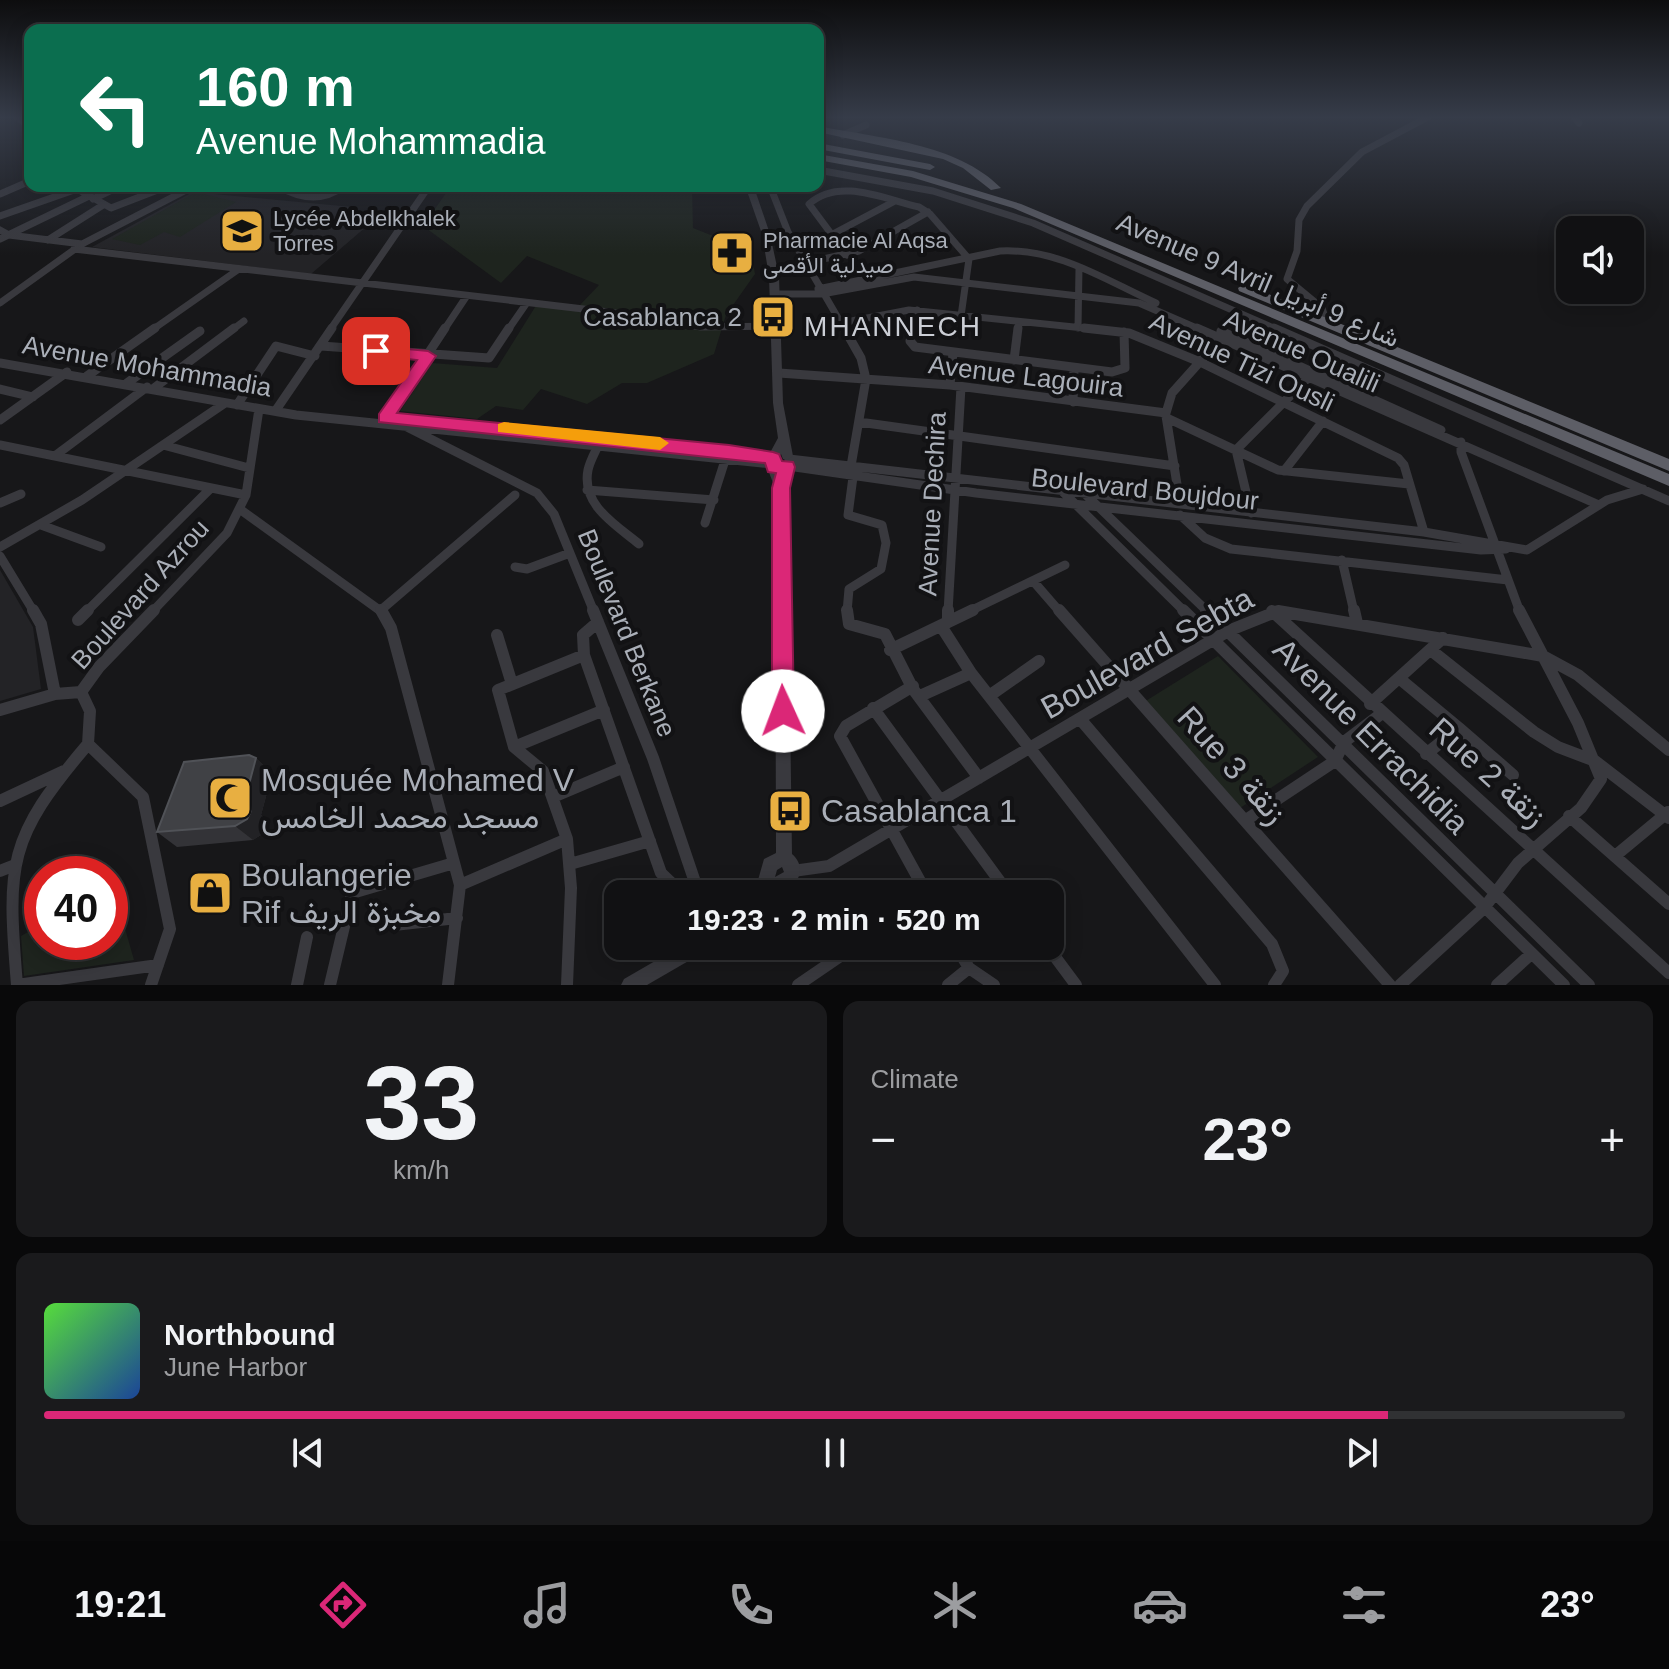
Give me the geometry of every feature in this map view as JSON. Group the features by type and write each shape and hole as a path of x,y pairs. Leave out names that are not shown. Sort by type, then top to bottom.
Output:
{"highway":[{"name":"Avenue 9 Avril شارع 9 أبريل","path":"856,163 977,192 1053,219 1669,480"},
{"name":"Avenue 9 Avril شارع 9 أبريل","path":"869,163 965,180 1058,211 1669,465"},
{"path":"961,163 995,188"}],"street":[{"path":"1327,323 1322,308 1287,279 1297,251 1302,213 1349,163"},
{"path":"824,171 960,198 1033,223 1669,501"},
{"path":"869,195 881,180"},
{"path":"0,194 24,184"},
{"path":"847,255 811,201 837,189 896,201 928,212 969,259 961,316"},
{"path":"0,216 61,192"},
{"path":"82,192 103,205 115,207 153,192"},
{"path":"0,239 104,192"},
{"path":"1,301 82,244 182,192"},
{"path":"286,192 309,198 337,192"},
{"path":"281,411 425,192"},
{"path":"752,192 771,250 777,294 788,880"},
{"path":"771,192 818,292 861,358 866,379 851,466"},
{"path":"831,235 896,201"},
{"path":"48,240 103,205"},
{"path":"805,263 866,248 928,212"},
{"path":"0,230 9,235 82,244"},
{"path":"74,249 609,312 701,327 778,326"},
{"name":"Avenue Oualili","path":"777,294 818,292 1024,249 1040,252 1079,268 1135,299 1416,418 1461,442"},
{"path":"1078,328 1079,268"},
{"path":"87,376 239,269"},
{"path":"915,273 966,285 1135,299"},
{"path":"384,420 466,297"},
{"path":"321,346 489,358 526,304"},
{"name":"Avenue Tizi Ousli","path":"841,323 902,310 917,310 1124,332 1200,362 1398,458 1424,532"},
{"path":"917,310 910,341 915,347 1074,368 1124,370 1124,332"},
{"path":"56,455 244,321"},
{"path":"1014,360 1019,322"},
{"path":"127,383 200,331"},
{"path":"1180,503 1166,416 1169,397 1223,335"},
{"name":"Avenue Oualili","path":"1223,335 1308,378 1461,442 1599,505"},
{"path":"237,405 276,346 315,356"},
{"path":"950,385 953,353"},
{"name":"Avenue Mohammadia","path":"2,365 67,372 259,409 600,441 781,462"},
{"path":"1073,402 1074,368"},
{"path":"0,420 67,372"},
{"name":"Avenue Lagouira","path":"779,373 950,385 1166,416 1284,471 1409,484"},
{"path":"1251,513 1236,450 1308,378"},
{"name":"Avenue Dechira","path":"944,624 956,478 954,433 961,387"},
{"path":"0,389 33,397"},
{"path":"0,547 124,472 225,403"},
{"name":"Boulevard Azrou","path":"0,710 55,694 81,692 99,667 200,564 241,510 259,409"},
{"path":"1284,471 1323,421"},
{"name":"Avenue Mohammadia","path":"405,422 457,430 600,441"},
{"name":"Boulevard Berkane","path":"405,422 443,447 537,493 554,514 653,758 694,880"},
{"path":"859,422 1175,466"},
{"path":"443,447 457,430"},
{"path":"600,441 587,473 587,490 601,513 639,544"},
{"path":"1400,985 1484,908 1493,892 1532,848 1600,784 1595,761 1528,631 1461,452 1461,442"},
{"path":"0,445 246,495"},
{"path":"163,445 249,468"},
{"path":"705,523 727,455"},
{"path":"1617,458 1625,480"},
{"name":"Boulevard Boujdour","path":"781,462 851,466 1082,491 1424,532 1499,548"},
{"name":"Boulevard Boujdour","path":"781,462 853,477 955,490 1499,548"},
{"path":"853,477 848,505 850,517 882,525 887,538 884,567 875,577 849,589 846,618 853,626 882,632 917,691 979,778"},
{"path":"78,620 210,489"},
{"name":"Avenue Errachidia","path":"1060,489 1564,985"},
{"path":"1499,548 1534,547 1599,505 1643,489"},
{"path":"587,490 714,500"},
{"name":"Avenue Errachidia","path":"1082,491 1344,742 1589,985"},
{"path":"0,503 21,494"},
{"path":"381,610 515,495"},
{"path":"241,510 381,610 398,645 460,885 448,985"},
{"path":"1180,515 1205,538 1231,549 1508,580"},
{"path":"41,525 101,547"},
{"path":"515,567 527,569 570,553"},
{"path":"0,556 41,624 55,694"},
{"path":"1342,560 1357,623"},
{"path":"890,650 1065,565"},
{"name":"Rue 3 زنقة","path":"1034,582 1390,985"},
{"name":"Boulevard Sebta","path":"789,864 829,866 1228,631 1272,611 1543,656 1569,669 1669,750"},
{"name":"Rue 2 زنقة","path":"1272,611 1370,704 1668,973"},
{"path":"598,622 583,635 584,655 661,873 668,880"},
{"path":"944,624 971,673 1215,985"},
{"path":"497,635 512,684"},
{"path":"1370,704 1443,638"},
{"path":"1432,651 1534,732 1558,747 1595,761 1668,814 1615,856"},
{"path":"567,985 570,864 567,839 543,771 514,747 498,690 584,655"},
{"path":"989,696 1039,661"},
{"path":"920,880 840,736 846,726 873,708 971,673"},
{"path":"1400,679 1513,775"},
{"path":"81,692 90,711 88,744 25,832 15,865 6,928 17,985 158,965"},
{"path":"873,708 999,880"},
{"path":"514,747 604,710"},
{"path":"1246,820 1335,761 1344,742 1381,714"},
{"path":"1081,720 1272,944 1283,971 1274,985"},
{"path":"1426,754 1459,728"},
{"path":"88,744 143,797 170,929 151,985"},
{"path":"553,797 624,767"},
{"path":"0,801 67,770"},
{"path":"1569,816 1669,904"},
{"path":"460,885 567,839"},
{"path":"570,864 650,841"},
{"path":"330,985 352,893 454,863"},
{"path":"0,871 15,865"},
{"path":"394,925 457,918"},
{"path":"297,985 307,937"},
{"path":"1497,985 1531,954"},
{"path":"630,985 674,960"},
{"path":"798,985 835,960"},
{"path":"964,960 969,968 994,985"},
{"path":"1057,960 1076,985"},
{"path":"948,985 969,968"}],"shaded area":[{"name":"Lycée Abdelkhalek Torres","path":"193,192 352,207 339,225 367,226 311,274 92,247"},
{"path":"196,192 236,202 180,237 164,232 140,245 112,239"},
{"path":"447,192 692,192 693,228 751,251 755,274 726,315 714,354 647,383 622,383 587,404 541,389 523,410 496,406 477,419 400,411 432,363 497,368 537,304 580,305 599,285 527,256 501,283 423,226"},
{"path":"0,570 33,627 41,689 0,701"},
{"path":"1218,656 1318,757 1240,808 1144,702"},
{"path":"24,934 24,960 128,960 128,939 134,960 24,976 21,936"}],"building":[{"path":"249,755 256,758 244,803 250,805 247,819 235,826 157,832 184,762"}],"slow traffic":[{"path":"504,428 660,443"}],"place":[{"name":"Lycée Abdelkhalek Torres","path":"242,231"},
{"name":"Pharmacie Al Aqsa صيدلية الأقصى","path":"732,253"},
{"name":"Casablanca 2","path":"773,317"},
{"name":"Mosquée Mohamed V مسجد محمد الخامس","path":"230,798"},
{"name":"Casablanca 1","path":"790,811"},
{"name":"Boulangerie Rif مخبزة الريف","path":"210,893"}],"district":[{"name":"MHANNECH","path":"893,326"}],"route":[{"path":"376,351 428,356 385,418 729,451 773,458 774,467 786,467 781,488 783,711"}]}
